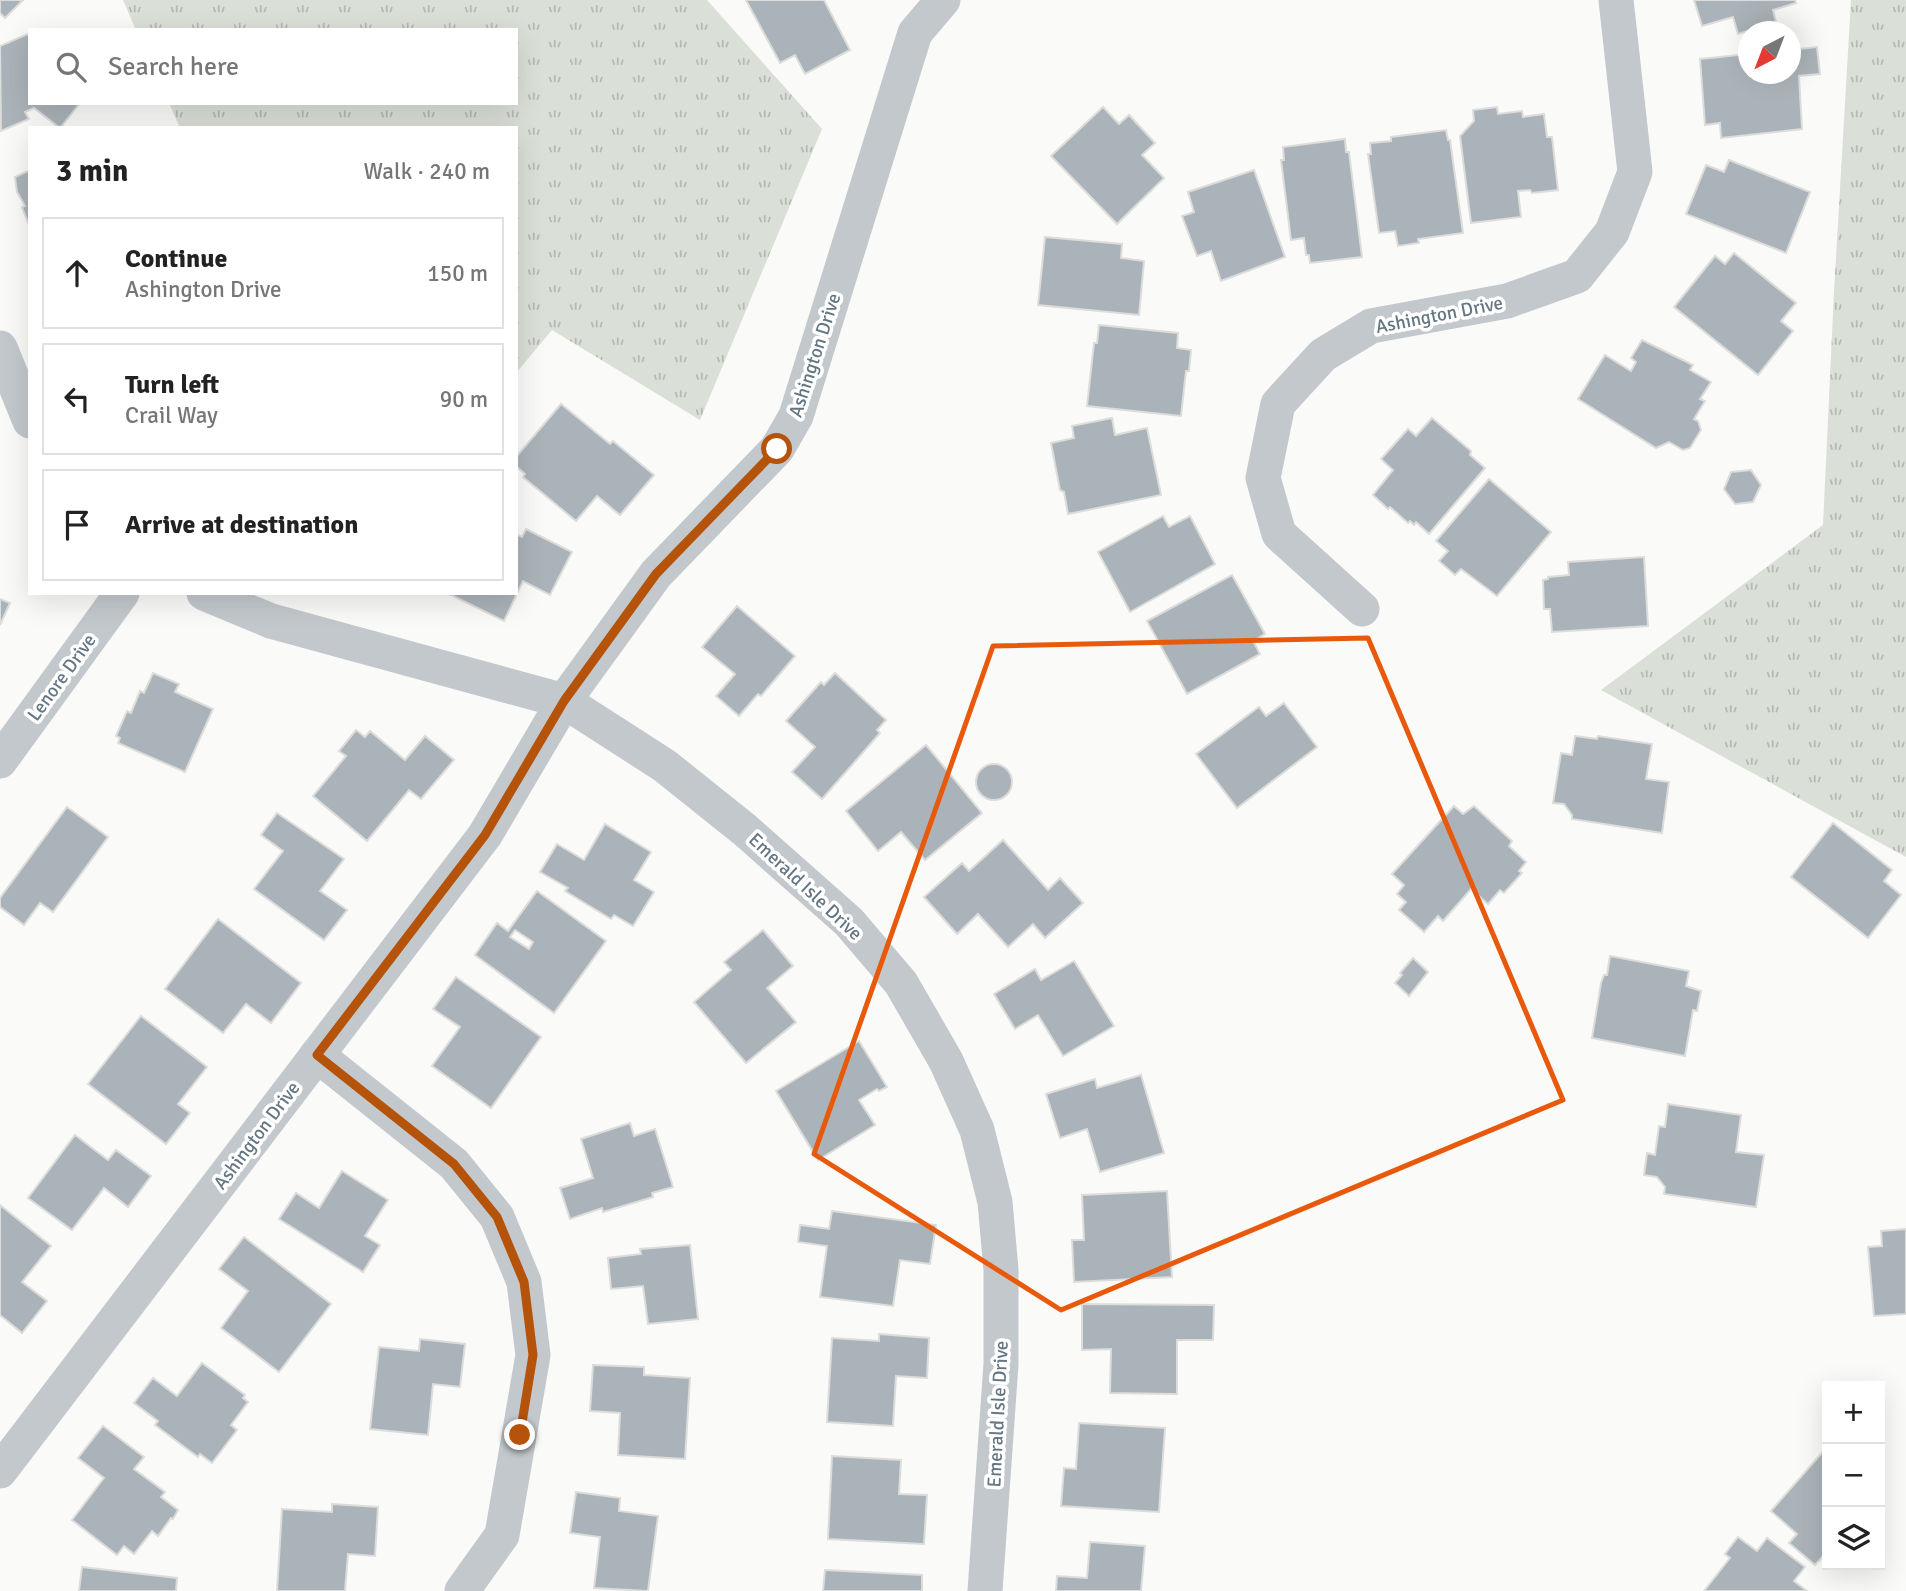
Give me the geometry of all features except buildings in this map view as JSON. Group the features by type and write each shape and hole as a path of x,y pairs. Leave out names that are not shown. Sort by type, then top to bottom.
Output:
{"street":[{"name":"Ashington Drive","path":"0,1471 485,835 564,701 656,574 777,449 796,416 915,33 943,0"},
{"name":"Ashington Drive","path":"1362,609 1279,534 1263,478 1278,404 1323,355 1371,326 1507,301 1577,276 1612,232 1635,172 1616,0"},
{"path":"0,348 28,416"},
{"name":"Lenore Drive","path":"0,761 121,595"},
{"name":"Emerald Isle Drive","path":"209,595 271,621 564,701 666,766 745,831 849,922 901,982 946,1061 977,1130 995,1202 1001,1270 1001,1364 985,1591"},
{"path":"317,1055 454,1164 497,1217 524,1282 533,1355 502,1535 461,1591"}],"highlighted area":[{"path":"1368,638 1563,1100 1061,1310 814,1154 993,646"}],"green space":[{"path":"123,0 707,0 822,129 700,420 552,330 518,371 518,126 179,126 170,105 518,105 518,28 135,28"},
{"path":"1851,0 1906,0 1906,857 1601,690 1823,525"}],"route":[{"path":"520,1435 533,1355 524,1282 497,1217 454,1164 317,1055 485,835 564,701 656,574 777,449"}]}
